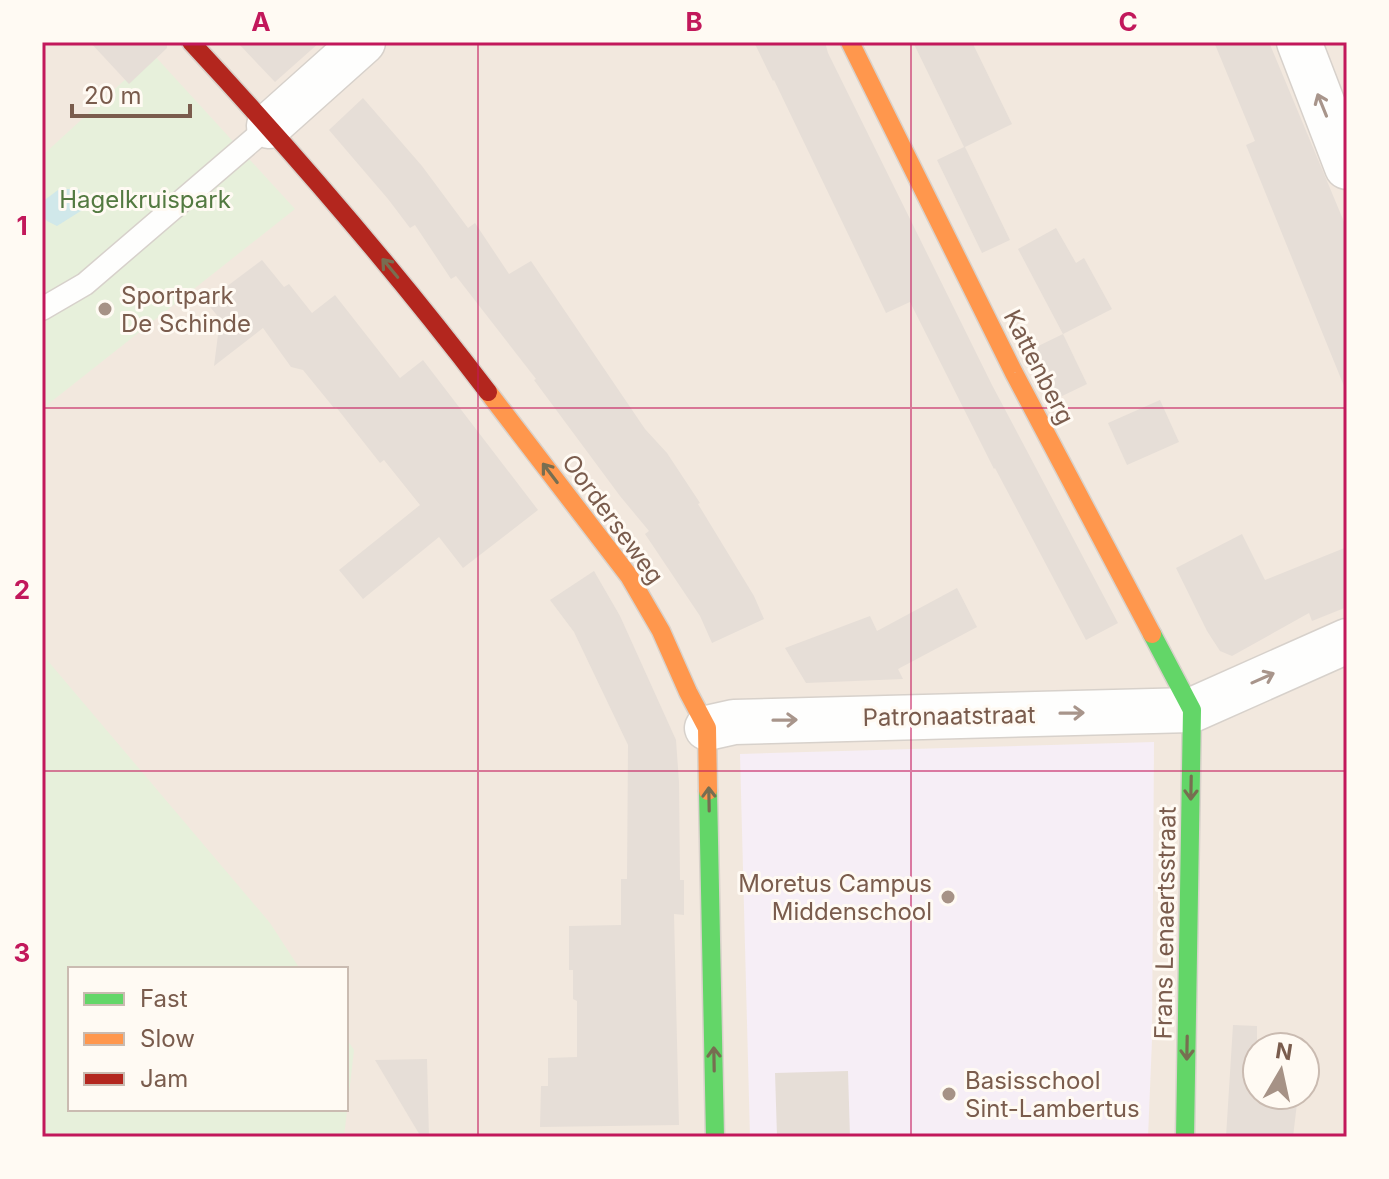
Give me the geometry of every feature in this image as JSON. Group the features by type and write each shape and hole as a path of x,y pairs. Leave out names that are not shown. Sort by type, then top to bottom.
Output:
{"street":[{"name":"Oorderseweg","path":"191,42 269,126 432,318 629,576 661,631 707,728 715,1137"},
{"path":"269,126 363,42"},
{"name":"Kattenberg","path":"850,42 1014,373 1192,710"},
{"path":"1299,42 1347,167"},
{"path":"1192,710 1347,641"},
{"name":"Patronaatstraat","path":"707,728 734,722 1192,710"},
{"name":"Frans Lenaertsstraat","path":"1185,1137 1192,710"}],"lane":[{"path":"42,309 85,284 269,126"}],"shaded area":[{"path":"42,42 1347,42 1347,1137 42,1137"},
{"name":"Moretus Campus Middenschool","path":"1154,742 1152,1040 1148,1137 750,1137 740,754"}],"green space":[{"name":"Hagelkruispark","path":"153,54 295,209 42,409 42,153"},
{"path":"42,654 270,923 299,967 68,967 68,1111 347,1111 344,1137 42,1137"},
{"path":"348,1041 354,1050 348,1102"}],"water":[{"path":"78,189 85,198 87,205 84,209 57,226 47,221 42,215 42,202 58,190"}],"building":[{"path":"90,42 167,42 167,48 129,84"},
{"path":"237,42 320,42 275,82"},
{"path":"754,42 825,42 992,385 1118,623 1086,640 994,469 910,302 886,313"},
{"path":"913,42 972,42 1012,124 965,147 1010,240 982,253 937,160 964,147"},
{"path":"1214,42 1269,42 1347,229 1346,391 1246,145 1255,141"},
{"path":"363,98 422,166 468,228 475,223 509,274 531,261 645,429 667,453 700,503 764,619 712,643 700,616 645,534 649,531 536,379 456,276 451,279 415,225 410,228 329,130"},
{"path":"1056,228 1076,263 1084,258 1112,309 1063,334 1018,249"},
{"path":"262,260 284,287 289,284 312,313 335,295 400,378 423,360 538,510 463,568 439,537 363,599 339,570 420,505 384,460 380,463 303,370 291,367 263,328 214,366 220,319 206,302"},
{"path":"1063,334 1087,384 1056,399 1030,350"},
{"path":"1160,400 1179,442 1127,465 1108,423"},
{"path":"1242,534 1265,580 1347,547 1347,607 1312,621 1309,613 1232,656 1220,651 1176,568"},
{"path":"594,571 620,616 676,740 680,880 684,880 684,915 674,914 679,1125 540,1127 541,1086 548,1086 548,1058 577,1057 577,1001 573,999 573,970 569,970 569,926 621,925 621,879 627,879 628,745 574,632 550,600"},
{"path":"957,588 977,627 898,669 903,679 806,683 785,648 870,616 877,631"},
{"path":"1233,1025 1257,1026 1257,1031 1241,1031 1241,1111 1296,1111 1293,1137 1226,1137"},
{"path":"427,1059 429,1137 421,1137 375,1060"},
{"path":"848,1071 850,1137 777,1137 775,1073"}],"traffic: fast":[{"path":"1152,634 1192,710 1185,1137"},
{"path":"708,791 715,1137"}],"traffic: slow":[{"path":"850,42 1014,373 1152,634"},
{"path":"488,392 629,576 661,631 707,728 708,791"}],"traffic: jam":[{"path":"191,42 344,213 488,392"}],"place":[{"name":"Sportpark De Schinde","path":"105,309"},
{"name":"Moretus Campus Middenschool","path":"948,897"},
{"name":"Basisschool Sint-Lambertus","path":"949,1094"}]}
